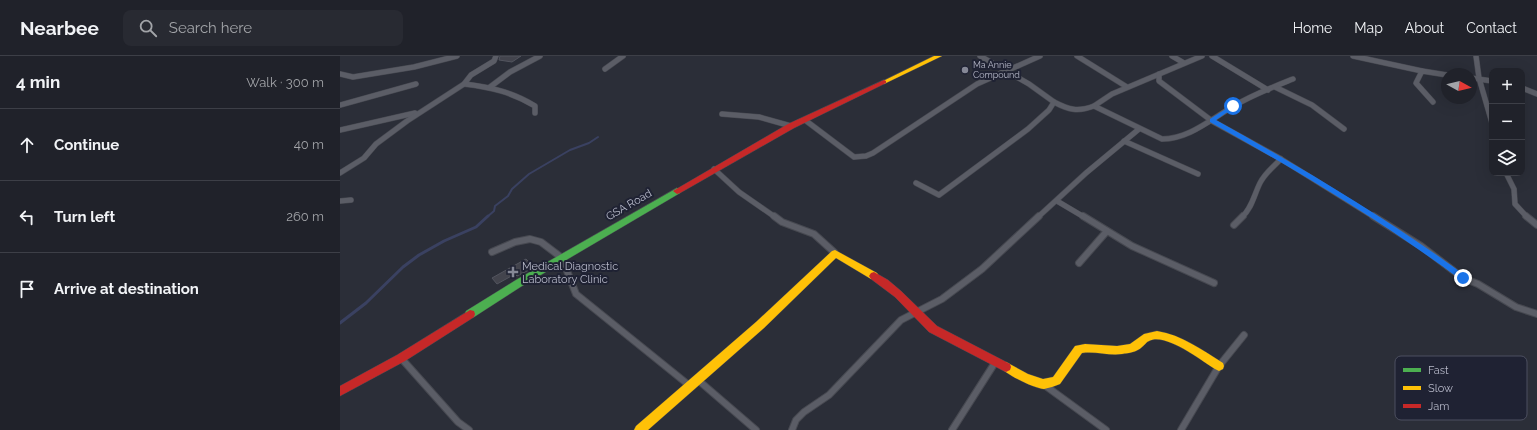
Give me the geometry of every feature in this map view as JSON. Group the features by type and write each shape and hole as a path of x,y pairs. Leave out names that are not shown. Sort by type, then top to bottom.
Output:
{"street":[{"path":"340,74 353,77 414,67 457,56"},
{"path":"340,173 364,158 376,144 464,84 472,75 494,61 496,56"},
{"path":"490,87 510,72 540,56"},
{"path":"605,69 623,56"},
{"path":"980,56 1029,84 1054,102 1074,112 1085,110 1112,94 1152,77 1159,77 1184,63 1202,56"},
{"path":"805,120 854,157 866,156 977,84 1040,56"},
{"path":"1077,56 1127,88"},
{"path":"1172,56 1184,63"},
{"path":"1212,56 1268,90"},
{"path":"1353,56 1441,73"},
{"path":"1476,56 1479,78 1489,113"},
{"name":"GSA Road","path":"340,391 401,358 519,283 714,169 791,126 935,57"},
{"path":"1422,70 1416,83 1433,102"},
{"path":"1159,77 1173,93 1212,121 1281,159 1421,246 1463,278 1478,284 1516,307 1537,314"},
{"path":"1479,78 1489,80"},
{"path":"1094,106 1139,129 1168,140 1174,139 1212,121 1233,106 1293,79"},
{"path":"340,105 416,84"},
{"path":"464,84 502,89 524,98 536,107 535,113"},
{"path":"1275,87 1312,105 1344,129"},
{"path":"1525,89 1537,94"},
{"path":"916,183 939,195 1028,129 1049,110 1054,102"},
{"path":"340,130 421,112"},
{"path":"722,114 759,118 791,126"},
{"path":"792,430 796,420 804,412 830,395 896,324 942,300 977,274 1086,173 1139,129"},
{"path":"1124,141 1198,174"},
{"path":"1234,225 1250,211 1260,183 1266,173 1281,159"},
{"path":"714,169 739,192 782,222 814,234 835,253 885,283 917,312 933,329 1024,377 1043,384 1106,430"},
{"path":"1508,176 1514,189 1515,204 1522,213 1537,225"},
{"path":"340,201 352,200"},
{"path":"1057,201 1148,254 1193,272 1214,283"},
{"path":"1079,263 1107,231"},
{"path":"492,252 515,242 530,239 541,242 562,258 576,294 690,386"},
{"path":"640,430 760,325 835,253"},
{"path":"1043,384 1056,381 1079,349 1090,347 1106,350 1121,350 1134,347 1148,336 1160,335 1172,338 1219,366"},
{"path":"1181,430 1219,366 1244,335"},
{"path":"401,358 458,422 469,430"},
{"path":"952,430 996,361"},
{"path":"698,380 756,430"}],"building":[{"path":"500,56 521,56 512,62 499,60"},
{"name":"Medical Diagnostic Laboratory Clinic","path":"526,259 531,264 526,267 529,270 517,276 515,274 497,284 492,278"}],"waterway":[{"path":"487,217 494,211 495,206 508,196 512,189 529,174 570,150 589,143 598,137"},
{"path":"340,323 366,303 403,267 419,255 444,241 476,227 488,216"}],"traffic: fast":[{"path":"470,314 519,283 677,191"}],"traffic: slow":[{"path":"884,82 939,56"},
{"path":"640,430 760,325 835,253 874,276"},
{"path":"1006,367 1024,377 1043,384 1056,381 1079,349 1130,349 1137,346 1147,337 1157,335 1176,340 1219,366"}],"traffic: jam":[{"path":"677,191 791,126 884,82"},
{"path":"874,276 898,294 933,329 1006,367"},
{"path":"340,391 401,358 470,314"}],"place":[{"name":"Ma Annie Compound","path":"965,70"},
{"name":"Medical Diagnostic Laboratory Clinic","path":"513,272"}],"route":[{"path":"1233,106 1212,121 1281,159 1327,189 1421,246 1463,278"}]}
